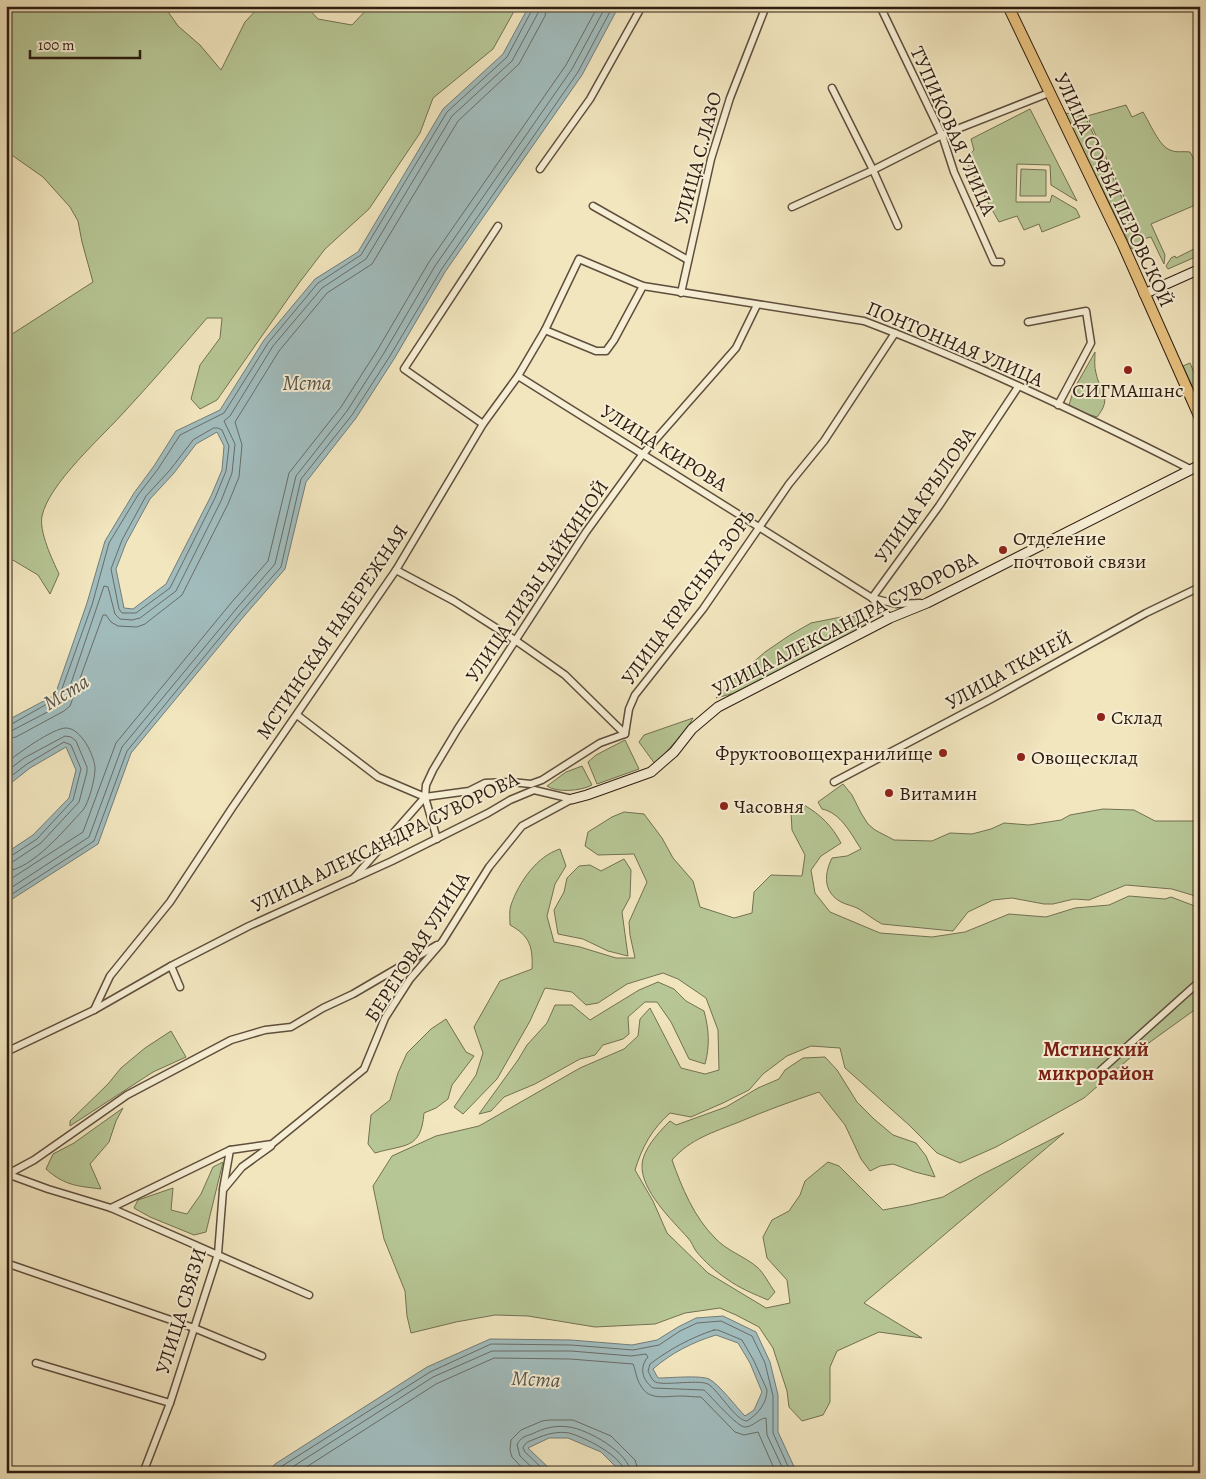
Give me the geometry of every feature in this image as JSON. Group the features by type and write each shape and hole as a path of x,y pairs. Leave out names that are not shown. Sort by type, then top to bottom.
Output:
{"main road":[{"name":"УЛИЦА СОФЬИ ПЕРОВСКОЙ","path":"1008,6 1123,245 1200,418"}],"street":[{"path":"540,169 590,99 642,6"},
{"name":"УЛИЦА С.ЛАЗО","path":"681,293 710,158 730,98 766,6"},
{"name":"ТУПИКОВАЯ УЛИЦА","path":"880,6 942,135 954,172 994,262 1001,262"},
{"path":"832,88 873,170 898,226"},
{"path":"792,207 873,170 942,135 1049,93"},
{"path":"592,206 688,260"},
{"path":"483,424 404,368 498,226"},
{"name":"ПОНТОННАЯ УЛИЦА","path":"579,260 643,286 864,321 1103,425 1190,469"},
{"name":"МСТИНСКАЯ НАБЕРЕЖНАЯ","path":"94,1010 110,976 170,902 232,808 396,570 483,424 518,376 545,330 579,260"},
{"path":"1144,294 1200,269"},
{"path":"545,330 596,351 606,351 614,340 643,286"},
{"name":"УЛИЦА ЛИЗЫ ЧАЙКИНОЙ","path":"353,880 425,797 426,785 433,770 514,640 586,532 642,455 736,348 757,305"},
{"path":"1028,322 1086,311 1091,343 1058,405"},
{"name":"УЛИЦА КРАСНЫХ ЗОРЬ","path":"625,734 629,709 634,695 703,608 789,484 824,441 895,333"},
{"name":"УЛИЦА КИРОВА","path":"518,376 872,598 896,604 927,603"},
{"name":"УЛИЦА КРЫЛОВА","path":"872,598 933,514 1018,387"},
{"name":"УЛИЦА АЛЕКСАНДРА СУВОРОВА","path":"6,1052 94,1010 171,966 249,926 437,840 510,800 534,790 572,799 650,772 674,752 692,729 718,707 890,618 927,603 1200,465"},
{"path":"297,715 378,777 425,797 469,791 485,783 511,782 531,784 542,780 600,743 625,734 565,675 454,601 396,570"},
{"name":"УЛИЦА ТКАЧЕЙ","path":"834,782 983,704 1146,613 1200,587"},
{"path":"872,598 890,618"},
{"path":"425,797 437,840"},
{"name":"БЕРЕГОВАЯ УЛИЦА","path":"272,1144 364,1069 385,1018 410,979 442,942 489,867 522,826 572,799"},
{"path":"7,1174 34,1160 127,1095 231,1040 265,1030 291,1027 323,1008 353,994 442,942"},
{"path":"171,966 180,987"},
{"path":"1101,1070 1200,981"},
{"path":"111,1208 230,1150 272,1144"},
{"path":"223,1190 242,1167 272,1144"},
{"name":"УЛИЦА СВЯЗИ","path":"143,1473 170,1403 218,1254 223,1190 230,1150"},
{"path":"7,1174 48,1189 111,1208 309,1295"},
{"path":"6,1263 194,1328 262,1356"},
{"path":"36,1363 170,1403"},
{"path":"6,1465 10,1473"}],"green space":[{"path":"6,6 164,6 178,26 200,45 221,70 245,22 260,6 306,6 318,19 352,25 370,6 517,6 493,49 433,98 420,133 369,209 325,249 217,400 200,409 191,399 200,365 220,338 222,318 207,318 66,475 55,489 42,516 44,537 59,574 50,594 38,575 6,556 6,338 93,282 78,221 70,207 43,177 6,151"},
{"path":"1126,105 1132,117 1143,112 1158,139 1166,148 1190,152 1200,171 1200,203 1151,224 1165,255 1164,264 1151,237 1143,239 1087,116"},
{"path":"1030,109 1077,201 1051,185 1050,165 1017,164 1016,202 1050,202 1052,195 1076,209 1080,217 1042,232 1039,224 1024,230 1017,216 999,222 965,159 974,150 971,139"},
{"path":"1065,113 1085,116 1142,242 1142,249 1132,249"},
{"path":"1021,169 1046,170 1046,196 1020,196"},
{"path":"1196,248 1200,251 1200,255 1168,269 1166,266 1171,258 1175,256 1176,258"},
{"path":"1095,352 1095,371 1105,400 1102,410 1097,417 1078,411 1069,405 1074,389"},
{"path":"1190,363 1200,386 1200,403 1183,366"},
{"path":"846,616 865,618 866,628 735,693 716,698 734,679 765,652 790,635 811,623"},
{"path":"693,718 686,730 655,764 639,742 644,735"},
{"path":"625,740 639,769 597,784 588,762 596,755"},
{"path":"582,766 592,785 582,789 569,790 557,790 547,786 566,772"},
{"path":"843,784 852,795 868,824 894,840 932,841 950,833 972,834 1004,823 1029,825 1061,820 1070,815 1103,809 1134,810 1155,821 1200,821 1200,901 1192,895 1172,889 1126,885 1089,900 1074,899 1044,904 1012,898 993,900 968,912 953,931 882,924 859,909 835,898 828,888 827,876 832,858 847,856 861,849 840,819 829,811 822,809 818,802"},
{"path":"804,805 826,821 841,843 821,856 811,870 815,893 830,912 880,933 932,937 965,932 1009,914 1046,917 1075,908 1109,905 1129,896 1165,899 1171,897 1200,908 1200,1006 1139,1050 1084,1098 996,1147 960,1163 937,1153 909,1125 845,1068 840,1048 811,1046 787,1056 763,1074 749,1090 691,1117 670,1113 658,1125 648,1139 635,1170 653,1201 667,1233 708,1273 766,1308 790,1303 787,1280 767,1258 763,1237 772,1220 789,1211 800,1195 805,1181 828,1162 839,1166 883,1210 943,1197 979,1176 1064,1133 864,1303 922,1338 879,1332 837,1351 830,1367 830,1402 823,1415 802,1421 789,1407 787,1391 773,1348 759,1327 720,1308 685,1313 655,1324 595,1327 528,1316 495,1315 411,1333 407,1316 405,1291 384,1239 373,1186 392,1156 436,1136 479,1126 580,1068 624,1049 638,1036 640,1019 650,1008 681,1068 705,1074 719,1070 718,1030 706,998 678,979 663,973 627,984 598,1003 586,1005 572,992 545,988 530,1021 497,1079 463,1114 454,1107 476,1075 483,1053 474,1027 500,981 532,969 532,954 529,943 522,933 510,925 510,907 524,879 544,857 560,849 566,866 555,884 547,916 554,942 580,947 616,958 635,958 629,922 647,882 634,854 598,855 585,846 588,832 624,812 644,814 662,838 673,858 693,881 700,907 734,918 752,913 754,892 771,875 802,876 805,855 792,830 791,812"},
{"path":"624,859 631,870 630,897 622,912 628,956 608,951 583,939 558,934 554,910 564,892 567,878 579,866 590,865 601,871"},
{"path":"658,982 674,989 686,1001 704,1011 708,1038 705,1064 689,1059 671,1022 657,1002 645,1002 628,1017 629,1034 623,1039 603,1045 595,1055 580,1059 535,1084 504,1097 491,1111 479,1114 527,1045 547,1023 555,1005 572,1005 590,1020 639,990"},
{"path":"446,1019 466,1052 474,1056 452,1085 448,1099 436,1108 424,1113 419,1134 415,1140 410,1144 375,1153 368,1144 371,1115 390,1100 398,1073 407,1053 431,1029"},
{"path":"171,1031 186,1057 153,1072 70,1126 70,1121 108,1084 121,1068 145,1048"},
{"path":"825,1057 837,1070 857,1102 874,1119 893,1135 916,1143 926,1156 935,1177 893,1164 880,1166 870,1171 861,1159 845,1125 819,1092 769,1110 695,1141 672,1160 689,1202 715,1238 762,1272 775,1292 768,1300 732,1282 714,1270 699,1255 652,1195 643,1175 643,1159 652,1141 670,1121 676,1125 726,1107 758,1088 779,1079 785,1070 803,1058"},
{"path":"123,1108 116,1121 109,1142 90,1164 101,1189 78,1186 66,1182 46,1169 53,1154 74,1143"},
{"path":"223,1162 206,1232 194,1235 150,1217 134,1208 138,1200 173,1188 171,1210 187,1214 201,1194 213,1167"}],"water":[{"name":"Мста","path":"529,6 619,6 582,75 445,272 394,359 356,418 306,482 285,569 131,753 98,844 6,903 6,853 33,835 69,798 76,770 66,747 30,768 6,787 6,721 55,695 87,603 105,541 134,493 176,431 220,410 264,340 315,279 358,252 443,109 503,54","holes":["217,432 224,446 222,470 211,496 166,584 133,609 124,608 116,569 126,543 150,499 174,473 196,444"]},
{"name":"Мста","path":"723,1316 756,1332 770,1362 778,1395 778,1432 797,1473 622,1473 601,1452 568,1438 549,1438 528,1448 551,1470 558,1473 268,1473 275,1464 427,1367 490,1339 571,1340 632,1345 657,1340 696,1318","holes":["716,1335 738,1343 750,1363 762,1392 754,1410 745,1416 723,1391 709,1379 692,1377 658,1378 653,1369 683,1349"]}],"place":[{"name":"СИГМАшанс","path":"1128,370"},
{"name":"Отделение почтовой связи","path":"1003,550"},
{"name":"Склад","path":"1101,717"},
{"name":"Фруктоовощехранилище","path":"943,753"},
{"name":"Овощесклад","path":"1021,757"},
{"name":"Витамин","path":"889,793"},
{"name":"Часовня","path":"724,806"}],"district":[{"name":"Мстинский микрорайон","path":"1096,1061"}]}
